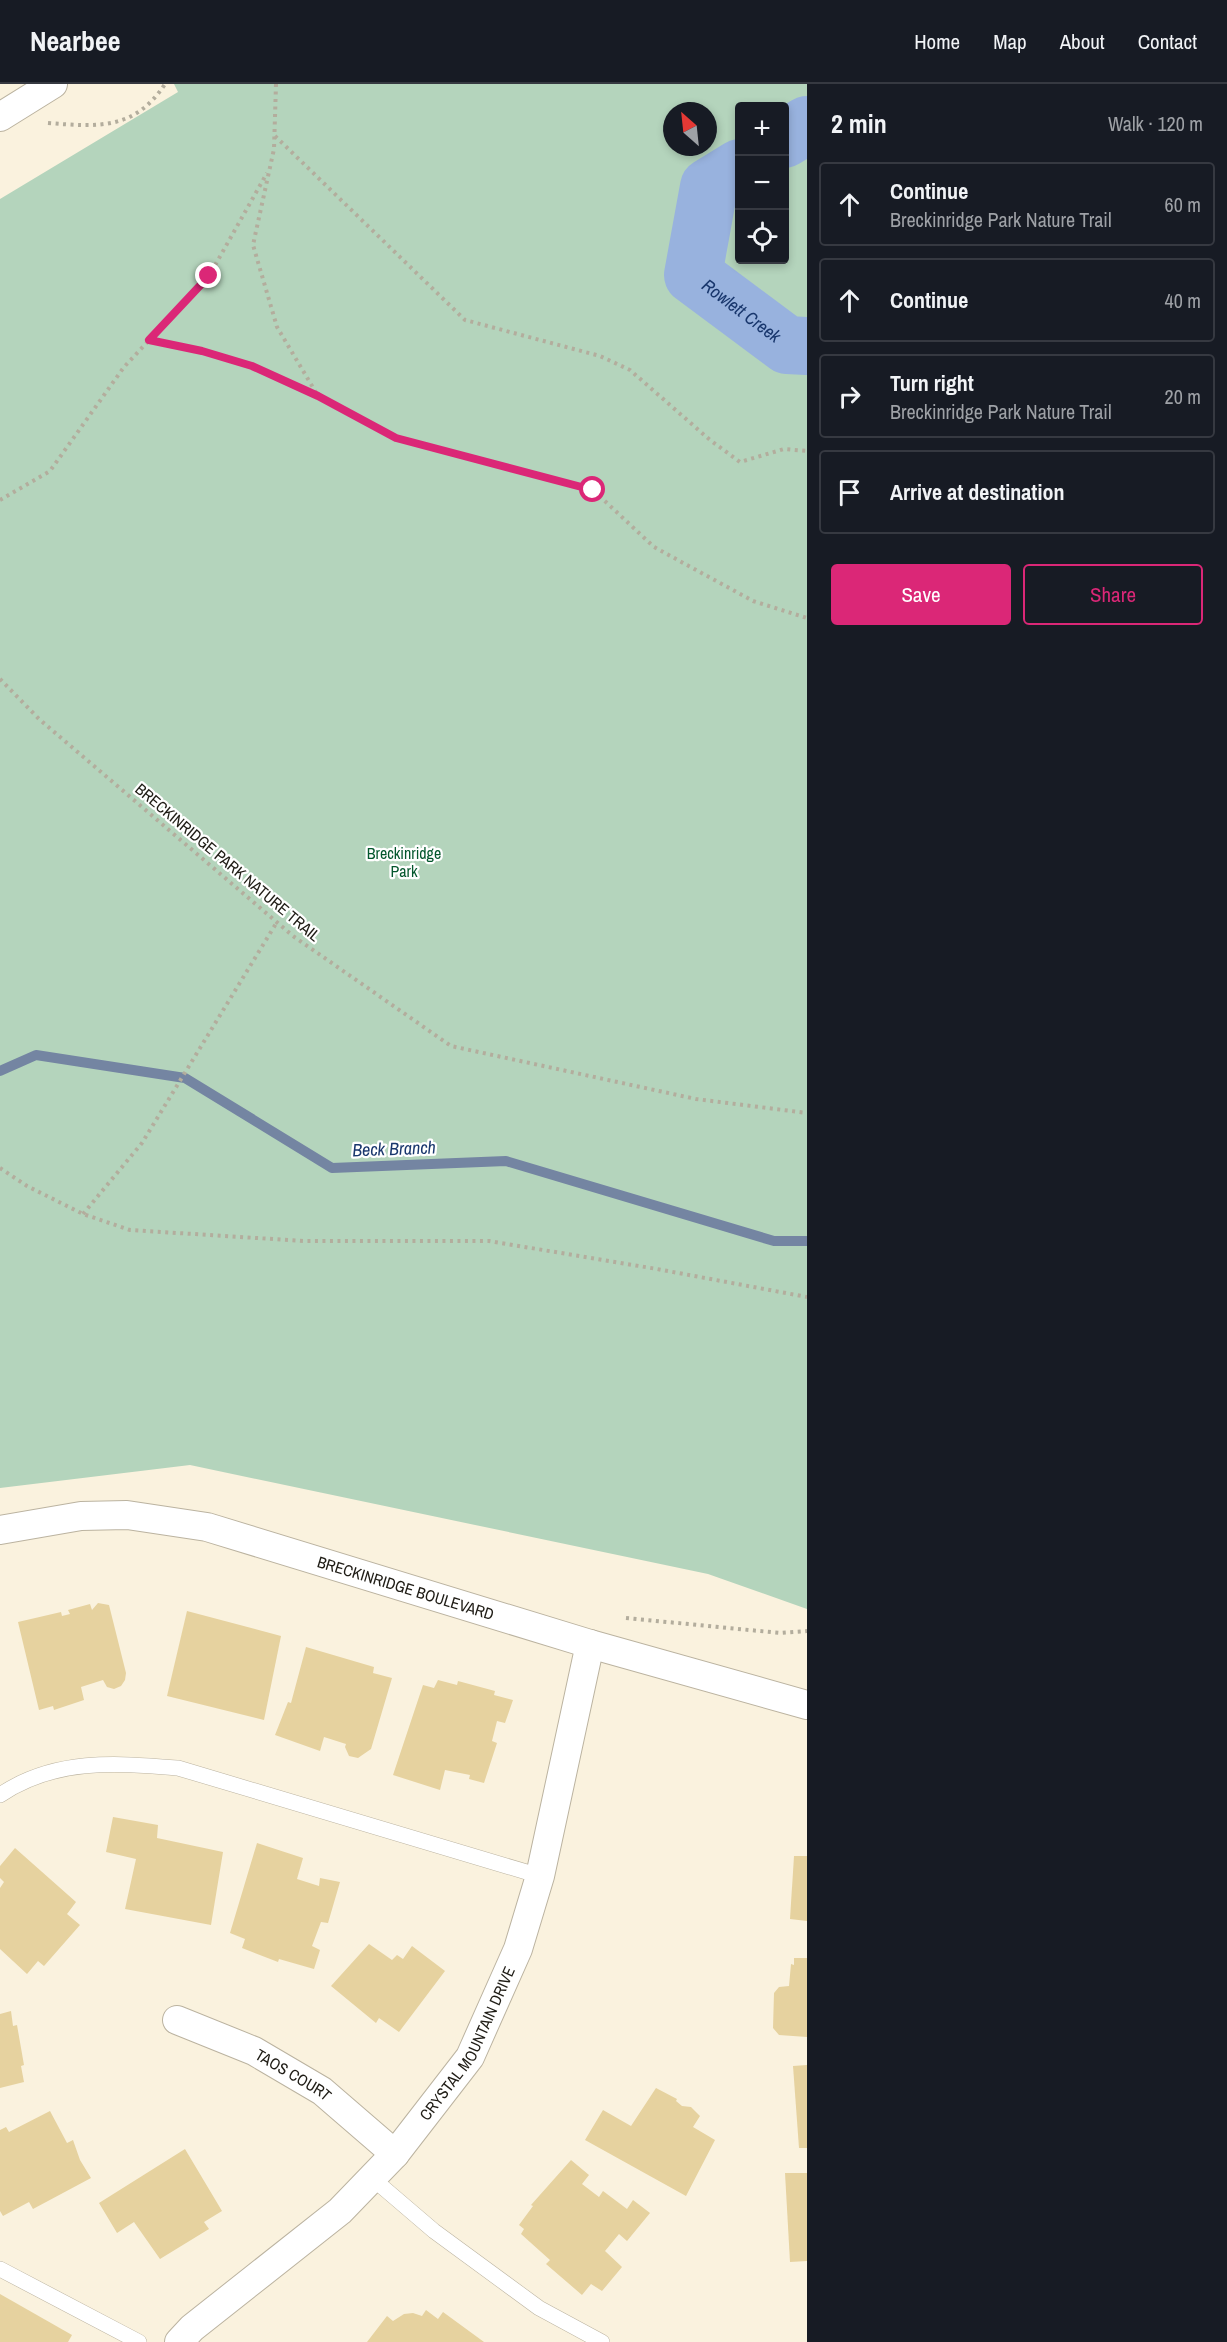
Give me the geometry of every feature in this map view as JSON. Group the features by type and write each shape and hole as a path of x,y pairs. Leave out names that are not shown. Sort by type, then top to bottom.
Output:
{"street":[{"path":"0,117 53,84"},
{"name":"BRECKINRIDGE BOULEVARD","path":"0,1530 81,1516 127,1515 207,1527 590,1644 807,1706"},
{"name":"CRYSTAL MOUNTAIN DRIVE","path":"192,2337 340,2211 395,2154 470,2057 518,1949 540,1875 590,1644"},
{"name":"TAOS COURT","path":"177,2020 254,2051 322,2091 395,2154"}],"lane":[{"path":"0,1795 56,1769 117,1763 178,1768 540,1875"},
{"path":"372,2178 434,2231 539,2308 602,2342"},
{"path":"0,2269 139,2342"}],"path":[{"path":"46,123 102,125 130,118 150,104 165,84"},
{"path":"276,84 270,167 253,245 277,327 318,396"},
{"path":"274,136 465,320 600,356 630,370 710,440 740,462 784,448 807,451"},
{"path":"0,500 50,471 124,367 209,276 270,167"},
{"path":"149,340 202,351 252,366 318,396 396,438 593,490 654,547 753,601 807,618"},
{"name":"BRECKINRIDGE PARK NATURE TRAIL","path":"0,680 39,719 293,936 451,1046 696,1099 807,1113"},
{"path":"83,1214 142,1143 277,922"},
{"path":"0,1168 27,1186 83,1214 130,1230 304,1241 489,1241 807,1297"},
{"path":"626,1618 780,1633 807,1631"}],"green space":[{"name":"Breckinridge Park","path":"174,84 807,84 807,1609 708,1574 190,1465 0,1488 0,199 178,92"}],"building":[{"path":"98,1603 109,1605 126,1673 125,1680 121,1686 114,1689 107,1687 103,1680 81,1687 84,1700 54,1710 53,1706 39,1710 18,1622 61,1612 62,1616 70,1614 68,1610 90,1604 92,1610"},
{"path":"187,1611 281,1636 264,1720 167,1696"},
{"path":"306,1647 374,1667 373,1673 392,1678 371,1749 358,1758 349,1756 346,1744 324,1737 320,1751 275,1735 288,1702 291,1703"},
{"path":"438,1680 457,1685 458,1681 495,1691 494,1695 513,1700 505,1723 497,1721 492,1741 497,1743 484,1783 469,1779 470,1775 445,1770 440,1790 393,1775 423,1685 434,1688"},
{"path":"113,1817 158,1825 157,1838 223,1852 211,1925 125,1909 136,1859 106,1852"},
{"path":"257,1843 303,1858 297,1879 319,1886 320,1878 340,1882 328,1923 321,1922 312,1946 320,1950 314,1969 279,1959 278,1962 242,1948 245,1939 230,1933"},
{"path":"15,1848 76,1902 67,1914 80,1925 44,1966 38,1961 27,1974 0,1949 0,1888 4,1882 0,1878 0,1866"},
{"path":"794,1856 807,1856 807,1921 790,1919"},
{"path":"369,1944 392,1960 397,1955 403,1959 412,1946 445,1971 399,2032 379,2018 376,2023 331,1986"},
{"path":"794,1958 807,1958 807,2037 779,2035 773,2028 774,1993 779,1987 789,1986 791,1964 794,1965"},
{"path":"11,2011 13,2026 17,2025 24,2065 21,2066 24,2082 0,2088 0,2014"},
{"path":"807,2065 807,2148 799,2148 793,2066"},
{"path":"656,2088 677,2099 676,2101 682,2106 691,2107 700,2116 693,2127 715,2140 686,2196 585,2140 603,2110 631,2126"},
{"path":"50,2111 67,2143 73,2140 80,2160 91,2178 33,2209 29,2202 3,2216 0,2211 0,2130 6,2127 9,2132"},
{"path":"185,2149 222,2211 204,2222 209,2229 160,2259 134,2222 117,2233 99,2203"},
{"path":"571,2160 589,2175 582,2184 599,2197 603,2191 627,2209 633,2200 650,2213 627,2241 619,2234 605,2251 622,2267 602,2291 591,2284 582,2295 546,2264 550,2260 521,2234 524,2229 519,2225 533,2206 531,2205"},
{"path":"785,2173 807,2173 807,2261 790,2262"},
{"path":"0,2294 72,2335 68,2342 0,2342"},
{"path":"426,2310 438,2319 443,2312 484,2342 367,2342 387,2316 393,2321 404,2314 413,2313 422,2316"}],"waterway":[{"name":"Rowlett Creek","path":"789,136 807,125"},
{"name":"Rowlett Creek","path":"735,171 709,187 693,275 787,345 807,346"},
{"name":"Beck Branch","path":"0,1071 36,1055 185,1078 332,1168 506,1161 774,1241 807,1241"}],"route":[{"path":"209,276 149,340 202,351 252,366 318,396 396,438 593,490"}]}
